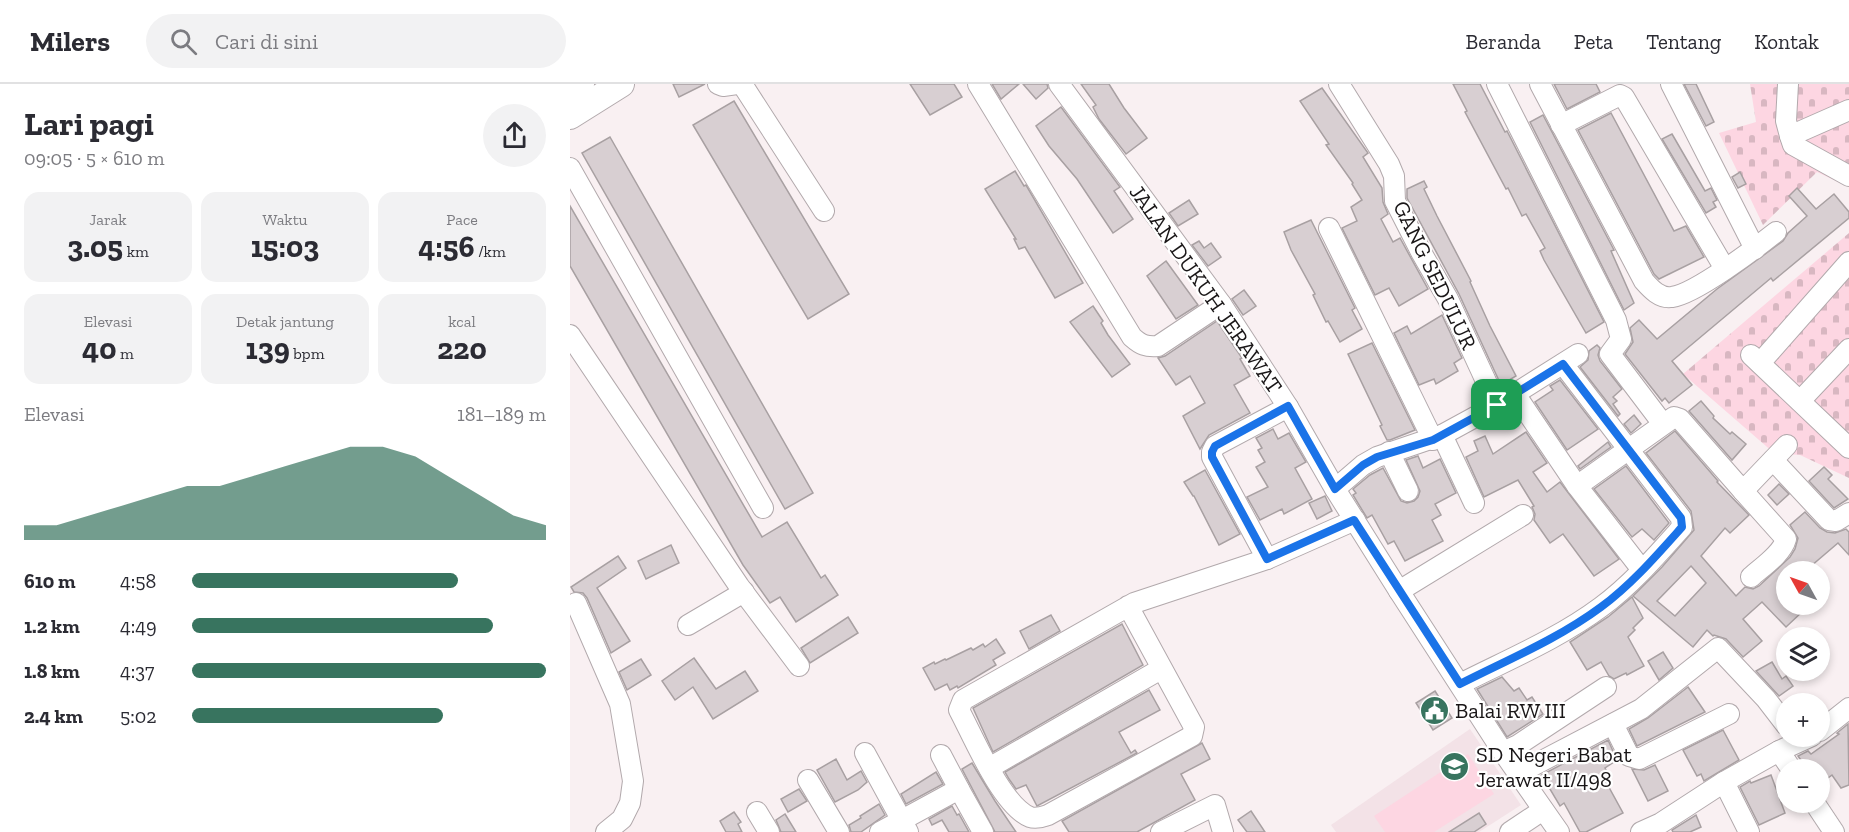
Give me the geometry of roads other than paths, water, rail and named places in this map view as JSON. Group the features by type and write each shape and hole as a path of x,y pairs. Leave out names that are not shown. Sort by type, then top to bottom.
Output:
{"main road":[{"path":"570,116 621,84"}],"street":[{"path":"718,84 723,86 737,84"},
{"path":"742,84 824,211"},
{"path":"978,84 1132,337 1148,347 1158,346 1221,304"},
{"name":"JALAN DUKUH JERAWAT","path":"1059,84 1221,304 1288,406 1335,489 1399,591 1503,752 1559,832"},
{"name":"GANG SEDULUR","path":"1339,84 1389,164 1394,176 1395,201 1448,298 1497,405"},
{"path":"1497,84 1616,320 1621,339 1610,354 1663,424"},
{"path":"1540,84 1644,281 1653,291 1664,297 1689,292 1755,249 1776,232"},
{"path":"1671,84 1755,249"},
{"path":"1788,84 1786,121 1793,145 1849,176"},
{"path":"1561,125 1620,95 1624,97 1725,269"},
{"path":"1790,136 1849,110"},
{"path":"570,168 763,508"},
{"path":"1329,228 1474,503"},
{"path":"1847,442 1755,359 1849,262"},
{"path":"570,335 744,592 799,666"},
{"path":"1800,401 1849,349"},
{"path":"1335,489 1363,465 1389,453 1438,438 1497,405 1570,359 1629,450 1683,522 1682,527 1642,570 1601,607 1558,634 1460,684"},
{"path":"1515,394 1577,486 1642,570"},
{"path":"1267,559 1212,457 1212,452 1215,446 1288,406"},
{"path":"1577,486 1663,424 1674,417 1680,420 1786,539 1785,544 1777,553 1751,577"},
{"path":"1743,491 1787,445"},
{"path":"1389,453 1408,491"},
{"path":"1773,460 1829,520 1836,521 1849,513"},
{"path":"1399,591 1523,515"},
{"path":"1128,606 1194,728 1192,736 1041,818 1028,816 1013,805 989,768 959,710 959,705 963,700 1128,606 1143,599 1267,559 1354,520"},
{"path":"688,626 744,592"},
{"path":"572,600 620,704 633,781 630,803 622,819 606,832"},
{"path":"1519,773 1641,709 1718,648 1776,712"},
{"path":"989,768 1161,669"},
{"path":"1503,752 1518,745 1606,687"},
{"path":"1830,723 1849,708"},
{"path":"1613,724 1629,756 1639,759 1729,714"},
{"path":"1641,832 1664,827 1724,782 1786,747"},
{"path":"1779,751 1784,759"},
{"path":"865,753 905,826"},
{"path":"940,755 983,832"},
{"path":"808,780 839,832"},
{"path":"1724,782 1749,832"},
{"path":"880,832 905,826 959,789"},
{"path":"1161,832 1215,805 1223,832"},
{"path":"1510,832 1543,810"},
{"path":"757,812 770,832"},
{"path":"1821,813 1834,832"}],"place":[{"name":"Balai RW III","path":"1434,710"},
{"name":"SD Negeri Babat Jerawat II/498","path":"1455,767"}]}
